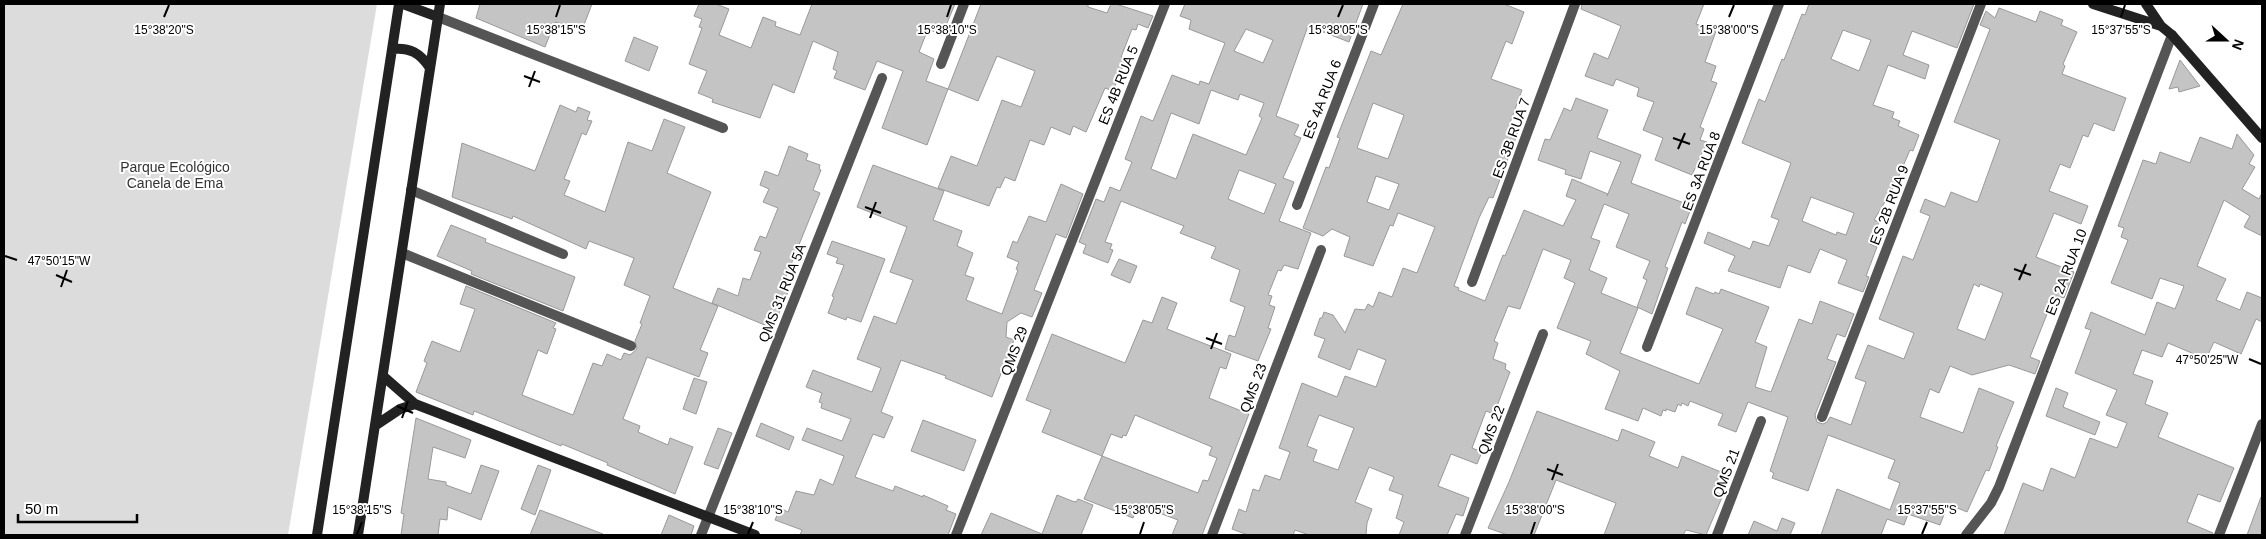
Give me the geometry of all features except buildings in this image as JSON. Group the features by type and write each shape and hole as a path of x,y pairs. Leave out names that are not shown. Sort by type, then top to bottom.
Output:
{"main road":[{"path":"317,535 392,49 401,4 438,17"},
{"path":"358,535 440,4"},
{"path":"2093,4 2161,26"},
{"path":"2146,4 2161,26 2172,35 2262,138"},
{"path":"392,49 415,51 423,57 430,68"},
{"path":"383,376 415,404 755,535"},
{"path":"376,424 400,409 415,404"}],"street":[{"path":"941,64 964,4"},
{"name":"ES 4B RUA 5","path":"1097,176 1165,4"},
{"name":"ES 4A RUA 6","path":"1297,205 1374,4"},
{"name":"ES 3B RUA 7","path":"1472,282 1576,4"},
{"name":"ES 3A RUA 8","path":"1647,348 1780,4"},
{"name":"ES 2B RUA 9","path":"1822,417 1981,4"},
{"path":"438,17 723,128"},
{"name":"ES 2A RUA 10","path":"1966,535 1991,503 1999,487 2172,35"},
{"name":"QMS 31 RUA 5A","path":"701,535 882,78"},
{"name":"QMS 29","path":"956,535 1097,176"},
{"path":"411,190 563,254"},
{"name":"QMS 23","path":"1212,535 1321,250"},
{"path":"402,253 631,346"},
{"name":"QMS 22","path":"1465,535 1543,334"},
{"name":"QMS 21","path":"1717,535 1761,421"},
{"path":"2219,535 2262,424"}],"green space":[{"name":"Parque Ecológico Canela de Ema","path":"4,4 377,4 288,535 4,535"}]}
